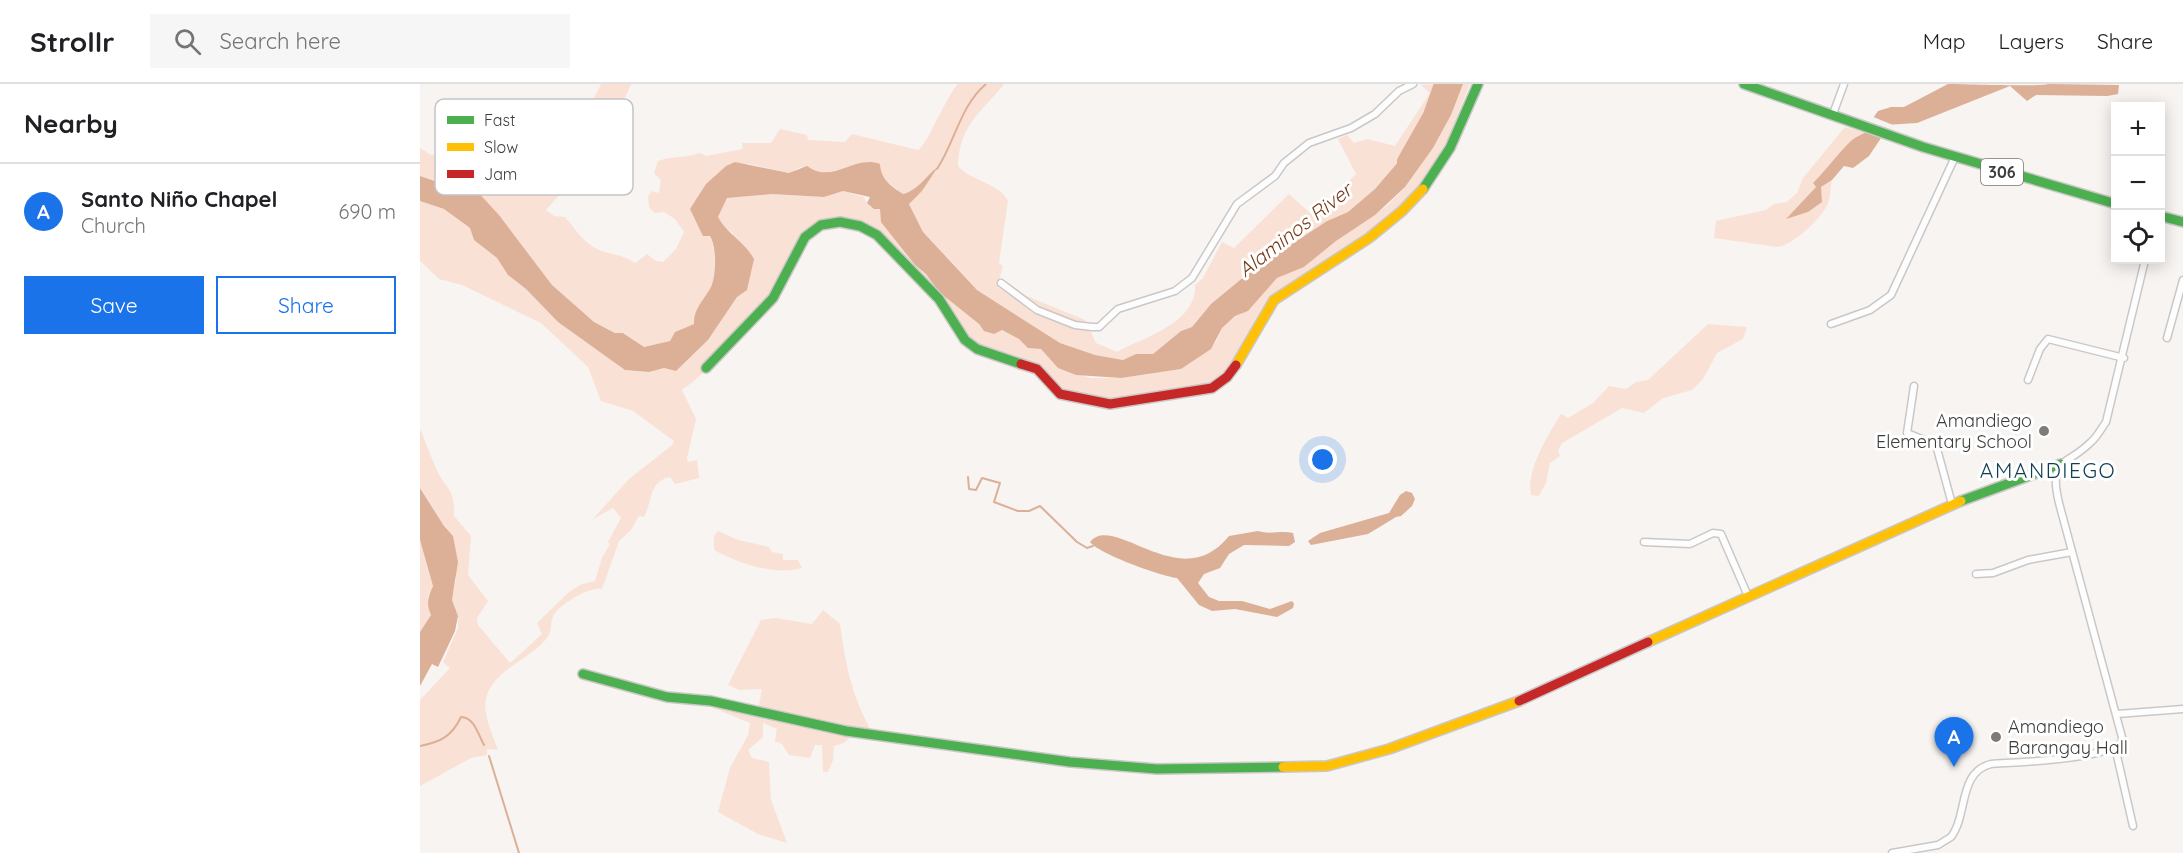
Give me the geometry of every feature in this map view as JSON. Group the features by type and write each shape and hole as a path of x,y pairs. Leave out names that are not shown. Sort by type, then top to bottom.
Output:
{"street":[{"path":"1000,283 1037,310 1075,325 1092,327 1099,327 1118,309 1175,291 1192,278 1237,204 1275,176 1284,163 1309,142 1350,128 1375,114 1390,97 1413,84"},
{"path":"706,368 727,349 775,296 787,279 799,245 806,235 815,229 837,222 867,228 876,235 939,300 965,340 977,349 1037,369 1060,394 1110,404 1212,388 1227,377 1242,357 1274,300 1369,238 1402,211 1426,185 1450,148 1478,84"},
{"name":"306","path":"1744,84 1955,157 2111,203"},
{"path":"1833,114 1844,84"},
{"path":"1831,324 1870,310 1891,295 1955,157"},
{"path":"2165,217 2183,222"},
{"path":"583,674 667,697 711,701 846,731 1070,762 1157,769 1327,766 1365,757 1503,708 1952,504 2047,467 2061,464 2090,443 2106,422 2124,358 2144,264"},
{"path":"2167,338 2183,280"},
{"path":"2028,380 2040,349 2048,339 2124,358"},
{"path":"1914,386 1907,432 1936,445 1952,504"},
{"path":"1892,853 1938,845 1951,837 1970,779 1978,768 1991,764 2081,756 2122,744 2124,736 2057,492 2057,474 2061,464"},
{"path":"1644,542 1690,544 1713,533 1721,534 1748,596"},
{"path":"1976,574 1993,573 2028,560 2072,552"},
{"path":"2117,714 2183,709"},
{"path":"2115,747 2133,826"}],"shaded area":[{"path":"601,84 631,84 624,99 594,99"},
{"path":"958,84 1004,84 967,130 959,152 958,166 970,176 998,190 1008,201 999,263 1003,266 998,284 1085,320 1096,343 1117,352 1155,334 1179,319 1188,309 1195,285 1203,278 1222,242 1234,248 1289,194 1313,216 1356,174 1338,139 1347,135 1354,143 1367,139 1395,146 1430,93 1421,85 1442,84 1438,100 1416,141 1375,189 1348,212 1327,221 1251,271 1211,304 1192,327 1181,331 1153,354 1136,354 1124,360 1095,355 1060,343 977,290 923,232 909,204 922,191 937,169 913,190 903,194 887,182 881,173 846,168 825,173 800,167 790,173 749,164 726,166 716,175 710,236 714,254 711,287 697,309 694,324 675,332 670,341 643,347 624,333 616,333 594,322 552,285 499,215 481,195 559,195 546,210 554,216 565,217 590,245 635,263 647,254 656,261 663,262 676,249 684,232 675,219 664,212 654,213 649,207 648,196 652,191 659,193 661,180 654,173 658,161 700,153 706,156 743,149 742,143 771,143 780,129 807,135 808,140 845,142 852,134 918,150 922,147"},
{"path":"1442,84 1463,84 1451,115 1433,148 1405,187 1375,215 1336,241 1304,267 1277,278 1248,311 1235,316 1222,328 1211,349 1181,369 1121,378 1076,375 1058,368 1041,349 1028,348 1019,339 1002,330 994,334 984,331 979,324 939,292 926,274 915,265 881,222 880,209 874,209 867,203 870,197 843,191 824,197 772,194 727,198 718,217 754,259 747,290 737,297 708,340 676,371 664,368 649,372 625,370 558,322 526,289 508,275 497,258 474,240 470,228 444,209 420,201 420,176 435,181 435,195 481,195 499,215 552,285 594,322 615,333 623,333 644,347 670,341 675,332 694,324 697,309 711,287 714,276 714,247 710,236 703,236 690,209 706,184 726,166 735,162 789,173 807,166 826,172 870,162 880,164 885,178 903,194 918,186 938,167 922,191 909,204 923,232 977,290 1060,343 1095,355 1123,360 1136,354 1153,354 1181,331 1192,327 1211,304 1251,271 1327,221 1348,212 1375,189 1416,141 1438,101"},
{"path":"1463,84 1470,84 1443,151 1425,178 1398,209 1369,234 1282,292 1220,382 1115,402 1063,392 1045,373 980,348 966,335 947,305 861,224 814,228 738,336 720,356 682,390 696,419 687,458 688,462 697,460 699,478 675,484 670,477 658,483 644,517 639,516 631,530 619,541 602,589 590,590 570,600 559,609 552,618 549,635 543,643 493,683 488,692 485,707 498,750 487,749 487,755 471,758 420,786 420,700 450,668 443,662 458,628 458,616 452,600 456,580 453,536 444,526 420,487 420,428 439,475 451,493 454,516 471,536 468,575 488,601 477,618 478,625 510,663 542,634 537,623 568,593 580,585 595,581 602,558 610,544 608,542 621,518 613,508 593,519 628,480 674,441 633,411 601,401 588,367 541,323 462,285 439,279 420,261 420,201 444,209 470,228 474,240 497,258 508,275 526,289 558,322 625,370 649,372 664,368 676,371 708,340 737,297 733,233 723,227 718,217 727,198 772,194 824,197 843,191 864,197 867,203 880,208 887,229 915,265 926,274 939,292 980,325 984,331 1001,330 1019,339 1028,347 1041,349 1058,368 1090,378 1121,378 1181,369 1216,342 1222,328 1235,316 1248,311 1277,278 1304,267 1336,241 1388,205 1405,187 1433,148 1451,115"},
{"path":"1948,84 2119,85 2118,94 2107,96 2036,95 2027,101 2010,86 1917,123 1885,125 1871,121 1878,111 1891,107 1904,107"},
{"path":"1845,127 1865,133 1850,143 1813,183 1816,187 1787,218 1808,212 1821,202 1821,187 1832,180 1827,206 1808,228 1792,241 1778,247 1714,238 1716,221 1766,210 1774,204 1787,202 1797,193 1803,178"},
{"path":"1869,130 1883,135 1869,156 1853,168 1844,166 1832,180 1821,187 1822,202 1808,212 1786,219 1816,187 1813,183 1842,150 1852,140"},
{"path":"420,148 435,155 435,181 420,176"},
{"path":"1708,324 1747,327 1743,339 1717,353 1703,379 1692,390 1663,398 1644,413 1622,408 1562,443 1558,450 1560,456 1550,463 1546,483 1539,496 1531,495 1530,485 1535,464 1544,442 1561,414 1568,418 1593,403 1609,386 1626,389 1636,382 1648,380"},
{"path":"420,488 453,536 458,562 452,600 458,616 455,631 438,667 432,664 420,686 420,632 431,615 428,600 433,586 420,540"},
{"path":"1406,491 1412,493 1415,499 1412,506 1401,516 1368,534 1311,545 1308,541 1320,533 1389,513 1400,495"},
{"path":"718,531 738,540 769,547 772,552 783,554 783,560 798,560 802,568 780,570 757,567 724,555 714,550 714,536"},
{"path":"1258,531 1293,533 1295,542 1289,546 1244,545 1229,554 1220,568 1204,574 1198,583 1209,597 1219,601 1242,601 1270,609 1292,601 1293,608 1277,617 1235,609 1212,611 1199,605 1177,578 1117,558 1090,542 1101,536 1115,537 1170,557 1190,558 1210,553 1229,536"},
{"path":"420,540 433,586 428,597 431,615 420,632"},
{"path":"823,610 840,624 850,680 872,732 758,710 762,689 739,690 728,685 761,620 775,618 812,624"},
{"path":"708,702 763,719 852,735 844,743 834,746 833,760 828,772 823,772 822,745 815,745 810,758 789,755 782,744 775,741 777,729 763,723 763,737 748,750 752,758 769,762 771,800 787,843 758,834 718,812 730,768 748,735 750,723 704,704"}],"pier":[{"path":"1871,116 1893,126 1884,128 1870,124"}],"waterway":[{"path":"937,169 964,113 986,84"},
{"name":"Alaminos River","path":"1403,161 1429,115 1440,84"},
{"path":"968,477 969,489 976,490 982,478 1000,483 994,502 1018,511 1029,511 1040,506 1077,542 1087,548 1093,546"},
{"path":"420,746 445,737 454,729 461,717 472,723 484,745"},
{"path":"489,756 519,853"}],"traffic: fast":[{"path":"1423,189 1450,148 1478,84"},
{"path":"1744,84 1923,147 2111,203"},
{"path":"2165,217 2183,222"},
{"path":"706,368 773,298 805,237 821,225 840,222 860,226 877,235 939,299 965,340 977,349 1021,364"},
{"path":"1961,501 2061,464"},
{"path":"583,674 667,697 711,701 846,731 1070,762 1157,769 1283,767"}],"traffic: slow":[{"path":"1236,365 1274,300 1369,238 1402,211 1423,189"},
{"path":"1648,642 1961,501"},
{"path":"1283,767 1327,766 1389,749 1519,701"}],"traffic: jam":[{"path":"1021,364 1037,369 1060,394 1110,404 1212,388 1227,377 1236,365"},
{"path":"1519,701 1648,642"}],"place":[{"name":"Amandiego Elementary School","path":"2044,431"},
{"name":"Amandiego Barangay Hall","path":"1996,737"},
{"name":"Santo Niño Chapel","path":"1954,767"}],"district":[{"name":"AMANDIEGO","path":"2048,471"}]}
